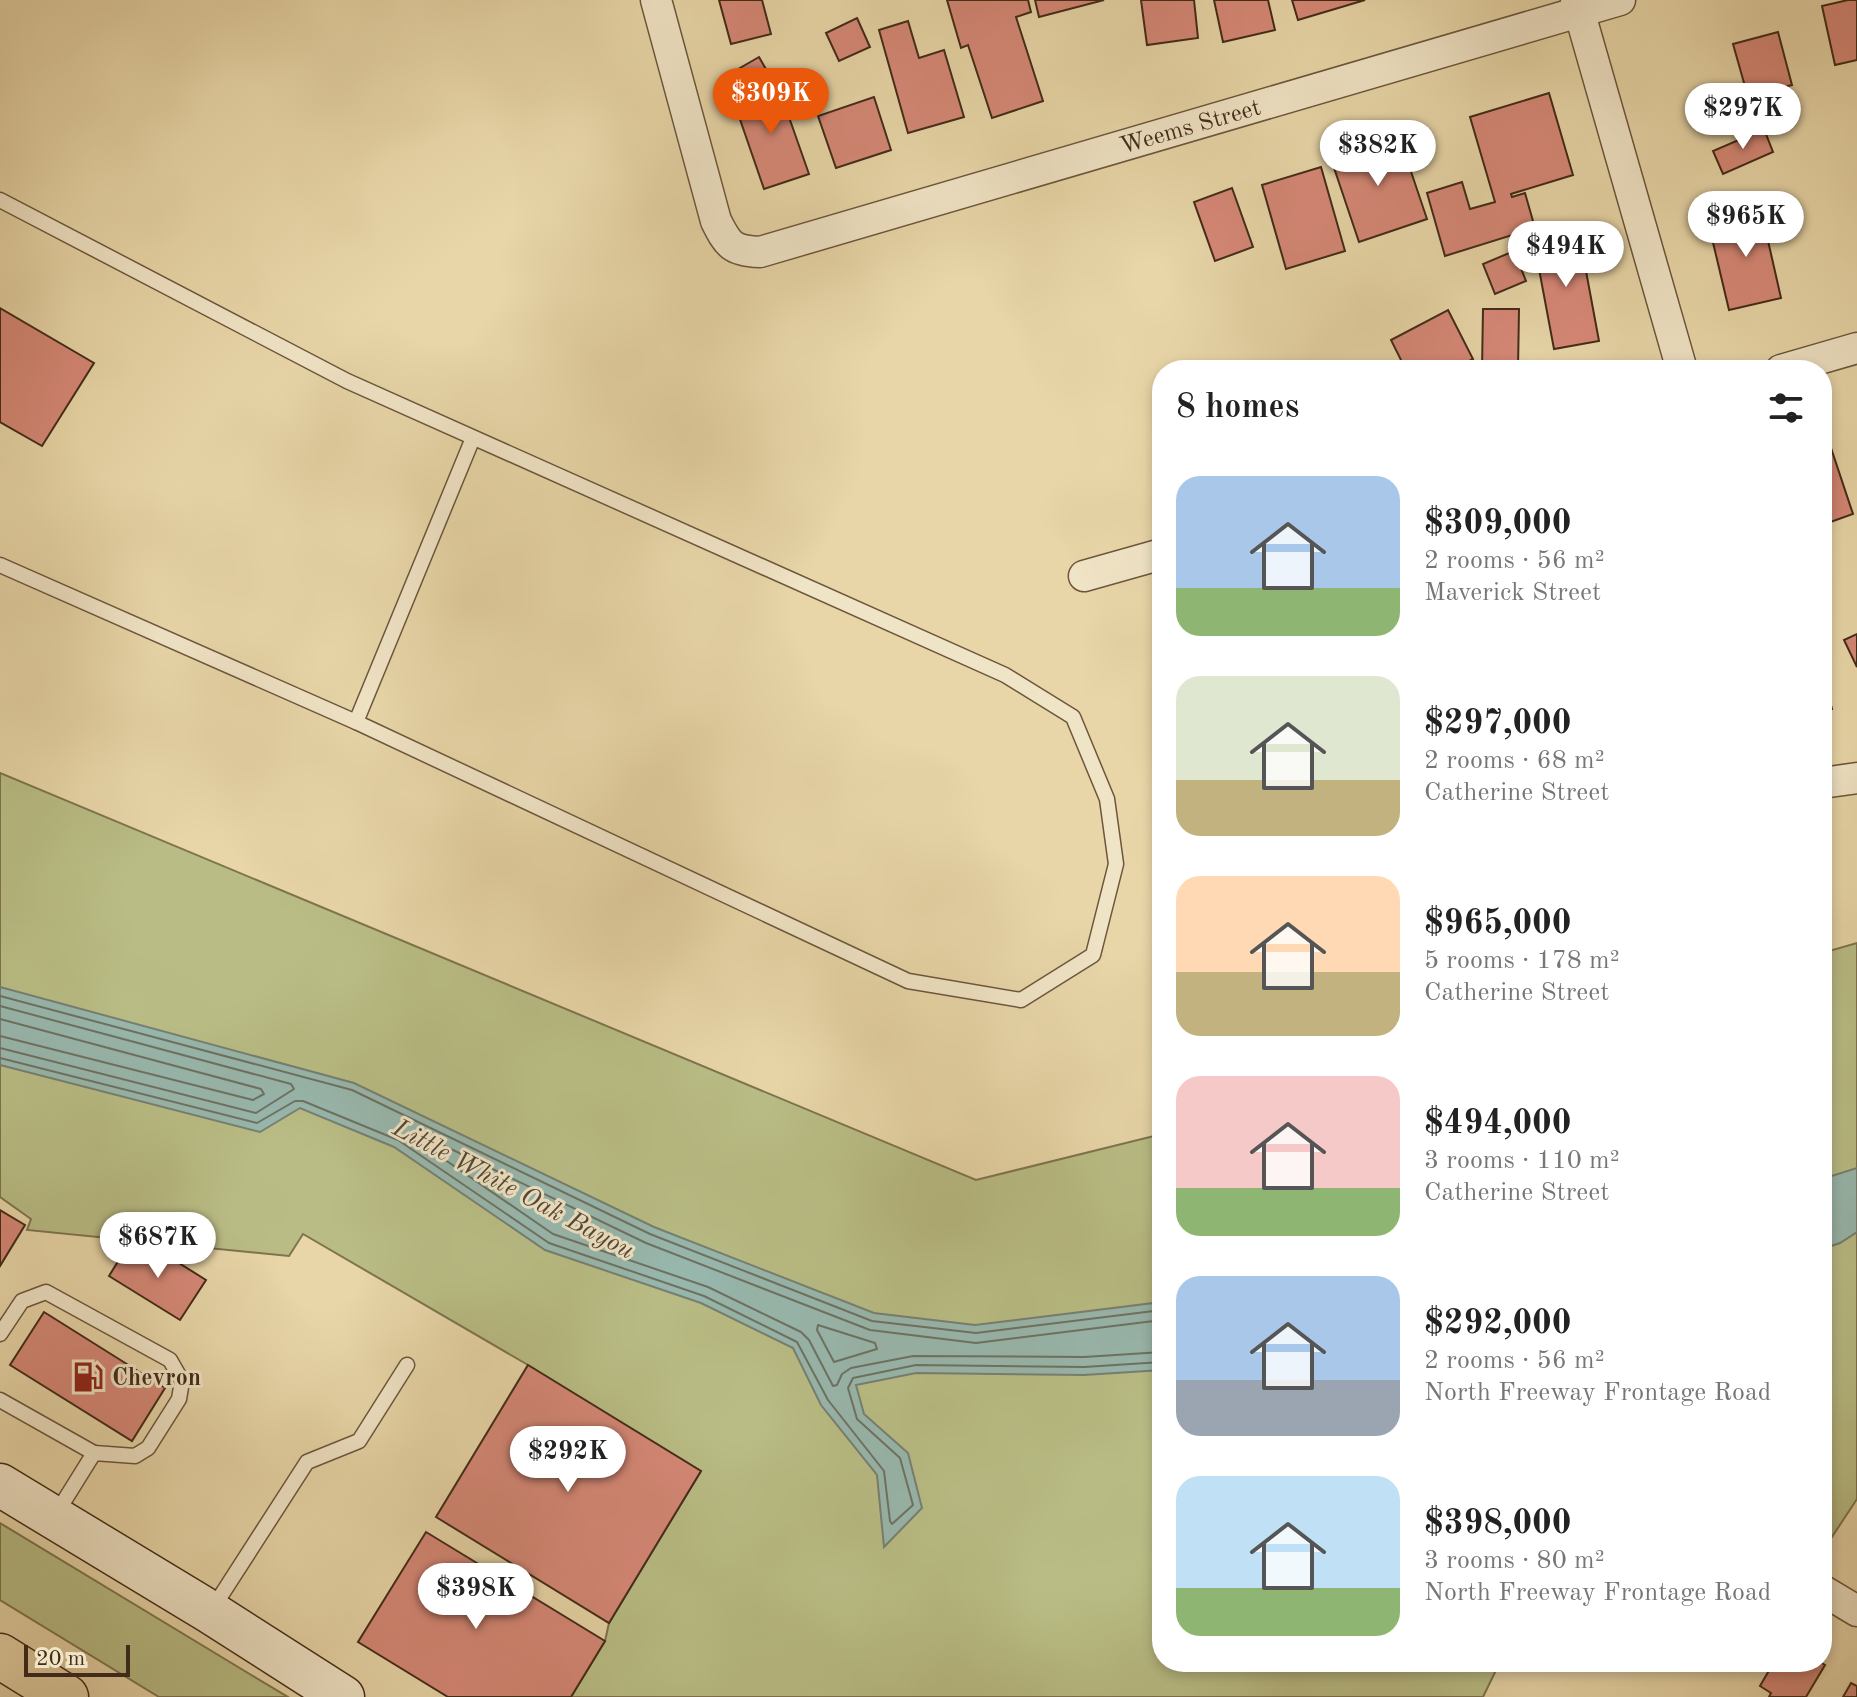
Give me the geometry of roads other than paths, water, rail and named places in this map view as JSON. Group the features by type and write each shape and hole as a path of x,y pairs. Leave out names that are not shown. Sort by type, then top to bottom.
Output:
{"highway":[{"path":"0,1656 66,1697"}],"main road":[{"path":"0,1485 343,1697"}],"street":[{"name":"Weems Street","path":"656,0 716,221 731,246 742,251 760,252 1578,6 1620,0"},
{"path":"1578,6 1679,360"},
{"path":"1816,360 1857,348"},
{"path":"1084,576 1152,557"},
{"path":"1832,782 1857,778"},
{"path":"1832,1596 1857,1611"}],"lane":[{"path":"0,200 347,381 1005,675 1073,717 1107,799 1116,864 1093,955 1021,1000 908,981 356,722 0,565"},
{"path":"356,722 473,438"},
{"path":"0,1334 22,1301 46,1292 170,1360 182,1381 179,1399 148,1448 135,1456 94,1453 0,1400"},
{"path":"210,1612 307,1462 359,1441 407,1365"},
{"path":"53,1517 94,1453"}],"water":[{"name":"Little White Oak Bayou","path":"0,987 354,1083 654,1227 874,1313 975,1325 1152,1303 1152,1371 1084,1375 916,1373 856,1385 864,1414 908,1453 922,1508 884,1547 877,1475 821,1405 793,1348 701,1303 545,1250 394,1147 300,1108 260,1132 0,1065"},
{"path":"1857,1168 1857,1232 1832,1246 1832,1176"}],"place":[{"name":"Chevron","path":"88,1377"}]}
